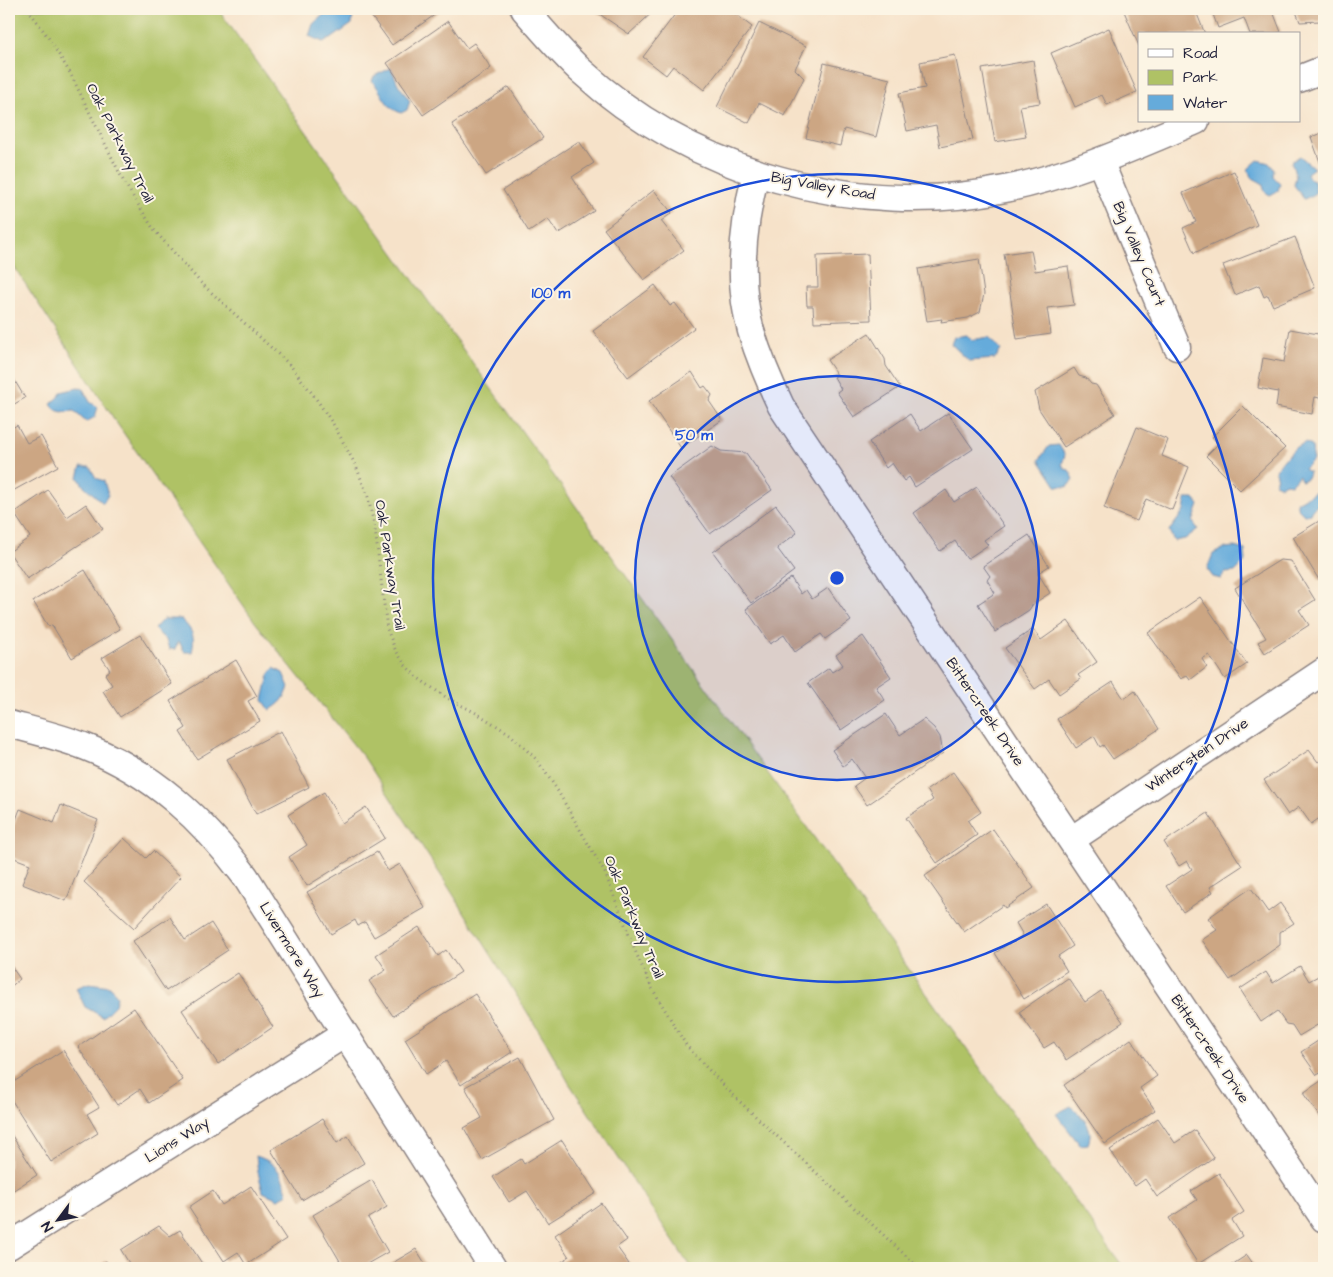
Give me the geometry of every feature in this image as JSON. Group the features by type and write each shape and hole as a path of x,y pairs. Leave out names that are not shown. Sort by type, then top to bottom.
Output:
{"street":[{"name":"Big Valley Road","path":"524,9 544,33 581,70 620,103 664,132 710,155 756,173 799,185 850,194 910,198 953,196 1004,190 1054,177 1100,161 1194,122"},
{"path":"1300,79 1324,69"},
{"name":"Big Valley Court","path":"1100,161 1177,347"},
{"name":"Bittercreek Drive","path":"756,173 747,208 743,248 744,289 750,329 763,369 781,406 1324,1219"},
{"name":"Winterstein Drive","path":"1071,840 1324,671"},
{"name":"Livermore Way","path":"9,724 88,747 138,773 168,794 197,819 222,846 245,876 493,1268"},
{"name":"Lions Way","path":"9,1246 345,1034"}],"path":[{"name":"Oak Parkway Trail","path":"28,9 70,73 124,182 154,230 200,282 290,365 335,427 356,466 368,497 375,530 387,629 395,649 406,665 418,678 441,694 510,734 538,760 605,873 636,953 652,988 686,1045 738,1100 919,1268"}],"green space":[{"path":"9,9 218,9 1124,1268 691,1268 569,1083 544,1039 444,880 365,759 255,622 118,425 9,259"}],"water":[{"path":"330,9 348,9 353,13 352,24 331,39 323,42 309,36 313,24"},
{"path":"391,68 398,84 410,101 407,110 401,113 387,103 372,81 374,76"},
{"path":"1300,156 1314,168 1307,173 1309,178 1314,180 1316,192 1304,199 1294,185 1296,176 1291,162"},
{"path":"1258,160 1269,163 1274,169 1273,176 1280,183 1278,191 1270,195 1265,192 1262,183 1251,177 1248,169"},
{"path":"967,335 972,340 989,337 1001,350 995,359 969,361 951,344 954,337"},
{"path":"82,387 90,402 98,407 95,417 86,422 74,411 58,411 51,404 59,397 61,392"},
{"path":"1305,443 1312,446 1313,460 1304,469 1309,472 1307,478 1301,481 1299,475 1291,484 1286,483 1280,486 1275,483 1277,475 1275,469 1296,447"},
{"path":"1059,445 1065,455 1062,464 1065,469 1069,470 1074,479 1067,487 1056,486 1039,460 1049,446"},
{"path":"81,467 90,467 96,478 104,481 108,495 103,503 83,485 78,477"},
{"path":"1324,487 1324,504 1316,507 1310,514 1304,515 1297,508 1297,502"},
{"path":"1186,499 1194,499 1199,505 1193,522 1198,529 1185,539 1174,541 1169,531 1184,511"},
{"path":"1234,547 1245,550 1246,561 1235,572 1225,573 1221,579 1213,577 1207,569 1213,554 1225,548"},
{"path":"163,619 181,619 185,623 193,637 192,652 184,652 179,641 175,649 169,649 166,640 154,629"},
{"path":"274,668 283,673 289,687 282,701 270,710 263,700 269,675"},
{"path":"89,983 110,986 117,996 115,1005 103,1017 85,1007 76,988"},
{"path":"1071,1106 1089,1127 1090,1138 1088,1144 1080,1145 1056,1114"},
{"path":"256,1156 269,1162 278,1170 288,1194 278,1199 263,1192"}],"building":[{"path":"366,9 443,9 392,45"},
{"path":"592,9 656,9 629,34"},
{"path":"679,9 729,9 752,27 704,90 673,66 666,75 643,57"},
{"path":"1123,9 1166,9 1168,12 1176,9 1195,9 1204,32 1138,32 1138,44"},
{"path":"1211,9 1272,9 1281,32 1249,32 1244,18 1218,28"},
{"path":"1295,9 1324,9 1324,17 1320,21 1300,22"},
{"path":"448,21 467,48 474,43 491,68 423,115 387,63"},
{"path":"759,23 806,46 795,69 804,78 785,116 759,103 749,123 717,107"},
{"path":"1109,28 1137,92 1107,105 1102,95 1075,107 1051,53"},
{"path":"955,55 973,140 940,147 936,125 907,131 899,93 925,88 920,62"},
{"path":"1033,60 1040,103 1020,106 1026,137 995,142 982,69"},
{"path":"824,63 890,79 876,137 844,129 840,146 806,138"},
{"path":"509,87 543,138 486,175 452,124"},
{"path":"1324,132 1324,173 1311,137"},
{"path":"579,141 594,163 572,177 594,211 558,234 548,219 529,232 503,190"},
{"path":"1234,171 1257,225 1194,253 1183,228 1196,222 1183,193"},
{"path":"654,190 672,213 661,221 684,250 644,280 604,229"},
{"path":"1295,237 1315,288 1273,306 1268,295 1264,297 1259,285 1235,295 1223,265"},
{"path":"1031,250 1035,271 1068,266 1074,305 1047,308 1051,334 1017,339 1004,254"},
{"path":"868,254 871,320 814,322 813,306 807,306 806,287 818,287 817,256"},
{"path":"979,259 984,294 980,312 968,318 941,322 942,319 927,321 918,269"},
{"path":"655,285 670,306 675,303 694,328 628,377 593,331"},
{"path":"1290,329 1324,335 1324,399 1315,397 1312,414 1276,407 1278,392 1258,388 1263,358 1284,362"},
{"path":"869,333 885,359 886,366 900,387 854,417 837,392 841,389 834,377 837,375 827,360"},
{"path":"1074,368 1079,376 1086,378 1091,384 1096,385 1115,414 1064,447 1039,409 1035,392"},
{"path":"9,371 25,398 9,407"},
{"path":"692,372 702,388 705,386 712,395 709,401 722,420 681,448 649,401"},
{"path":"1243,406 1285,448 1240,490 1206,456 1218,444 1212,437"},
{"path":"948,413 973,449 915,487 909,477 904,481 892,463 886,468 869,442 910,414 921,431"},
{"path":"17,425 27,443 41,436 58,466 9,493 9,430"},
{"path":"1137,427 1168,440 1162,456 1189,467 1172,510 1146,499 1137,521 1104,508"},
{"path":"712,446 721,451 746,453 772,490 710,534 669,477"},
{"path":"977,487 1004,526 984,540 988,545 967,559 955,541 940,551 914,513 946,490 954,502"},
{"path":"48,490 67,517 86,504 103,529 27,579 9,552 30,537 14,513"},
{"path":"776,505 797,533 777,548 794,571 751,603 713,552"},
{"path":"1324,518 1324,577 1319,580 1293,537"},
{"path":"1029,535 1049,566 1038,573 1050,593 1033,604 1029,610 995,632 978,604 995,593 987,580 990,576 983,566"},
{"path":"1280,560 1291,561 1315,600 1299,610 1309,625 1265,653 1258,642 1266,638 1235,588"},
{"path":"85,570 120,629 72,658 52,625 48,626 33,601"},
{"path":"791,578 801,594 806,590 812,599 828,588 851,621 825,639 821,634 795,652 784,635 770,644 746,609"},
{"path":"1200,597 1247,664 1225,679 1209,655 1202,659 1207,667 1190,680 1187,676 1181,679 1148,633"},
{"path":"1068,621 1097,662 1078,675 1081,679 1059,694 1049,679 1035,689 1005,648 1033,629 1041,640"},
{"path":"140,635 172,684 120,717 103,691 112,685 105,674 110,670 102,658"},
{"path":"863,636 891,677 876,687 885,700 841,730 808,683 829,668 832,672 843,665 836,655"},
{"path":"236,660 257,696 248,701 260,721 197,759 180,732 186,728 170,701"},
{"path":"1113,682 1124,699 1135,691 1159,729 1113,759 1103,745 1100,747 1094,736 1076,748 1057,719"},
{"path":"886,714 900,735 924,719 940,737 943,753 867,805 854,786 865,778 852,759 843,766 832,750"},
{"path":"281,731 309,787 256,814 227,759"},
{"path":"1309,750 1318,762 1321,760 1324,765 1324,815 1311,824 1299,807 1288,815 1264,780"},
{"path":"953,772 981,812 968,821 977,835 937,863 906,818 933,800 927,790"},
{"path":"324,792 342,823 366,807 385,838 307,886 289,857 307,845 288,815"},
{"path":"61,805 98,820 66,901 22,884 30,864 9,856 9,838 20,809 54,823"},
{"path":"1208,813 1242,866 1210,887 1213,892 1183,912 1166,886 1192,869 1187,861 1179,866 1164,842"},
{"path":"993,829 1034,888 1005,908 1003,905 964,932 925,876"},
{"path":"124,838 146,858 153,851 181,877 134,928 84,882"},
{"path":"377,852 388,871 400,864 425,908 374,937 365,922 358,926 355,920 331,934 307,892"},
{"path":"1251,888 1268,912 1280,903 1294,923 1280,932 1280,945 1230,980 1202,940 1217,930 1208,918"},
{"path":"1046,904 1073,946 1058,956 1067,971 1024,999 995,953 1023,935 1016,923"},
{"path":"170,917 185,940 211,923 228,950 166,991 133,941"},
{"path":"419,927 438,956 446,950 461,972 393,1016 369,981 386,970 376,955"},
{"path":"9,963 20,979 9,988"},
{"path":"1300,966 1309,981 1322,974 1324,978 1324,1021 1299,1036 1292,1025 1286,1024 1277,1011 1261,1022 1240,989 1266,972 1273,983"},
{"path":"238,973 273,1027 218,1064 182,1010"},
{"path":"1068,978 1085,1002 1101,991 1123,1022 1066,1060 1054,1042 1044,1048 1019,1012"},
{"path":"475,994 512,1052 461,1085 446,1061 426,1074 405,1039"},
{"path":"134,1008 183,1080 149,1103 140,1089 117,1105 78,1047"},
{"path":"1324,1037 1324,1071 1317,1075 1301,1052"},
{"path":"1131,1039 1157,1076 1140,1088 1155,1110 1105,1144 1064,1085"},
{"path":"63,1050 99,1107 87,1114 98,1133 51,1162 9,1096 9,1085"},
{"path":"520,1057 554,1120 482,1160 464,1128 482,1118 465,1087"},
{"path":"1324,1079 1324,1117 1321,1119 1303,1093"},
{"path":"1158,1118 1175,1143 1195,1130 1214,1158 1157,1197 1145,1179 1135,1186 1110,1150"},
{"path":"322,1119 337,1143 348,1136 364,1163 302,1200 271,1150"},
{"path":"9,1131 37,1175 9,1193"},
{"path":"562,1140 596,1193 548,1223 527,1191 509,1202 493,1177 521,1159 524,1164"},
{"path":"1219,1173 1244,1212 1232,1220 1242,1236 1198,1264 1169,1218 1197,1200 1191,1191"},
{"path":"372,1180 387,1207 368,1218 388,1252 360,1268 344,1268 313,1215"},
{"path":"251,1186 286,1239 246,1265 238,1252 224,1261 189,1207 213,1191 222,1205"},
{"path":"601,1203 627,1240 617,1247 629,1264 623,1268 552,1268 569,1257 555,1235"},
{"path":"159,1226 170,1236 180,1230 205,1268 132,1268 121,1250"},
{"path":"416,1249 428,1268 384,1268"},
{"path":"1247,1255 1256,1268 1227,1268"},
{"path":"106,1261 111,1268 95,1268"}]}
